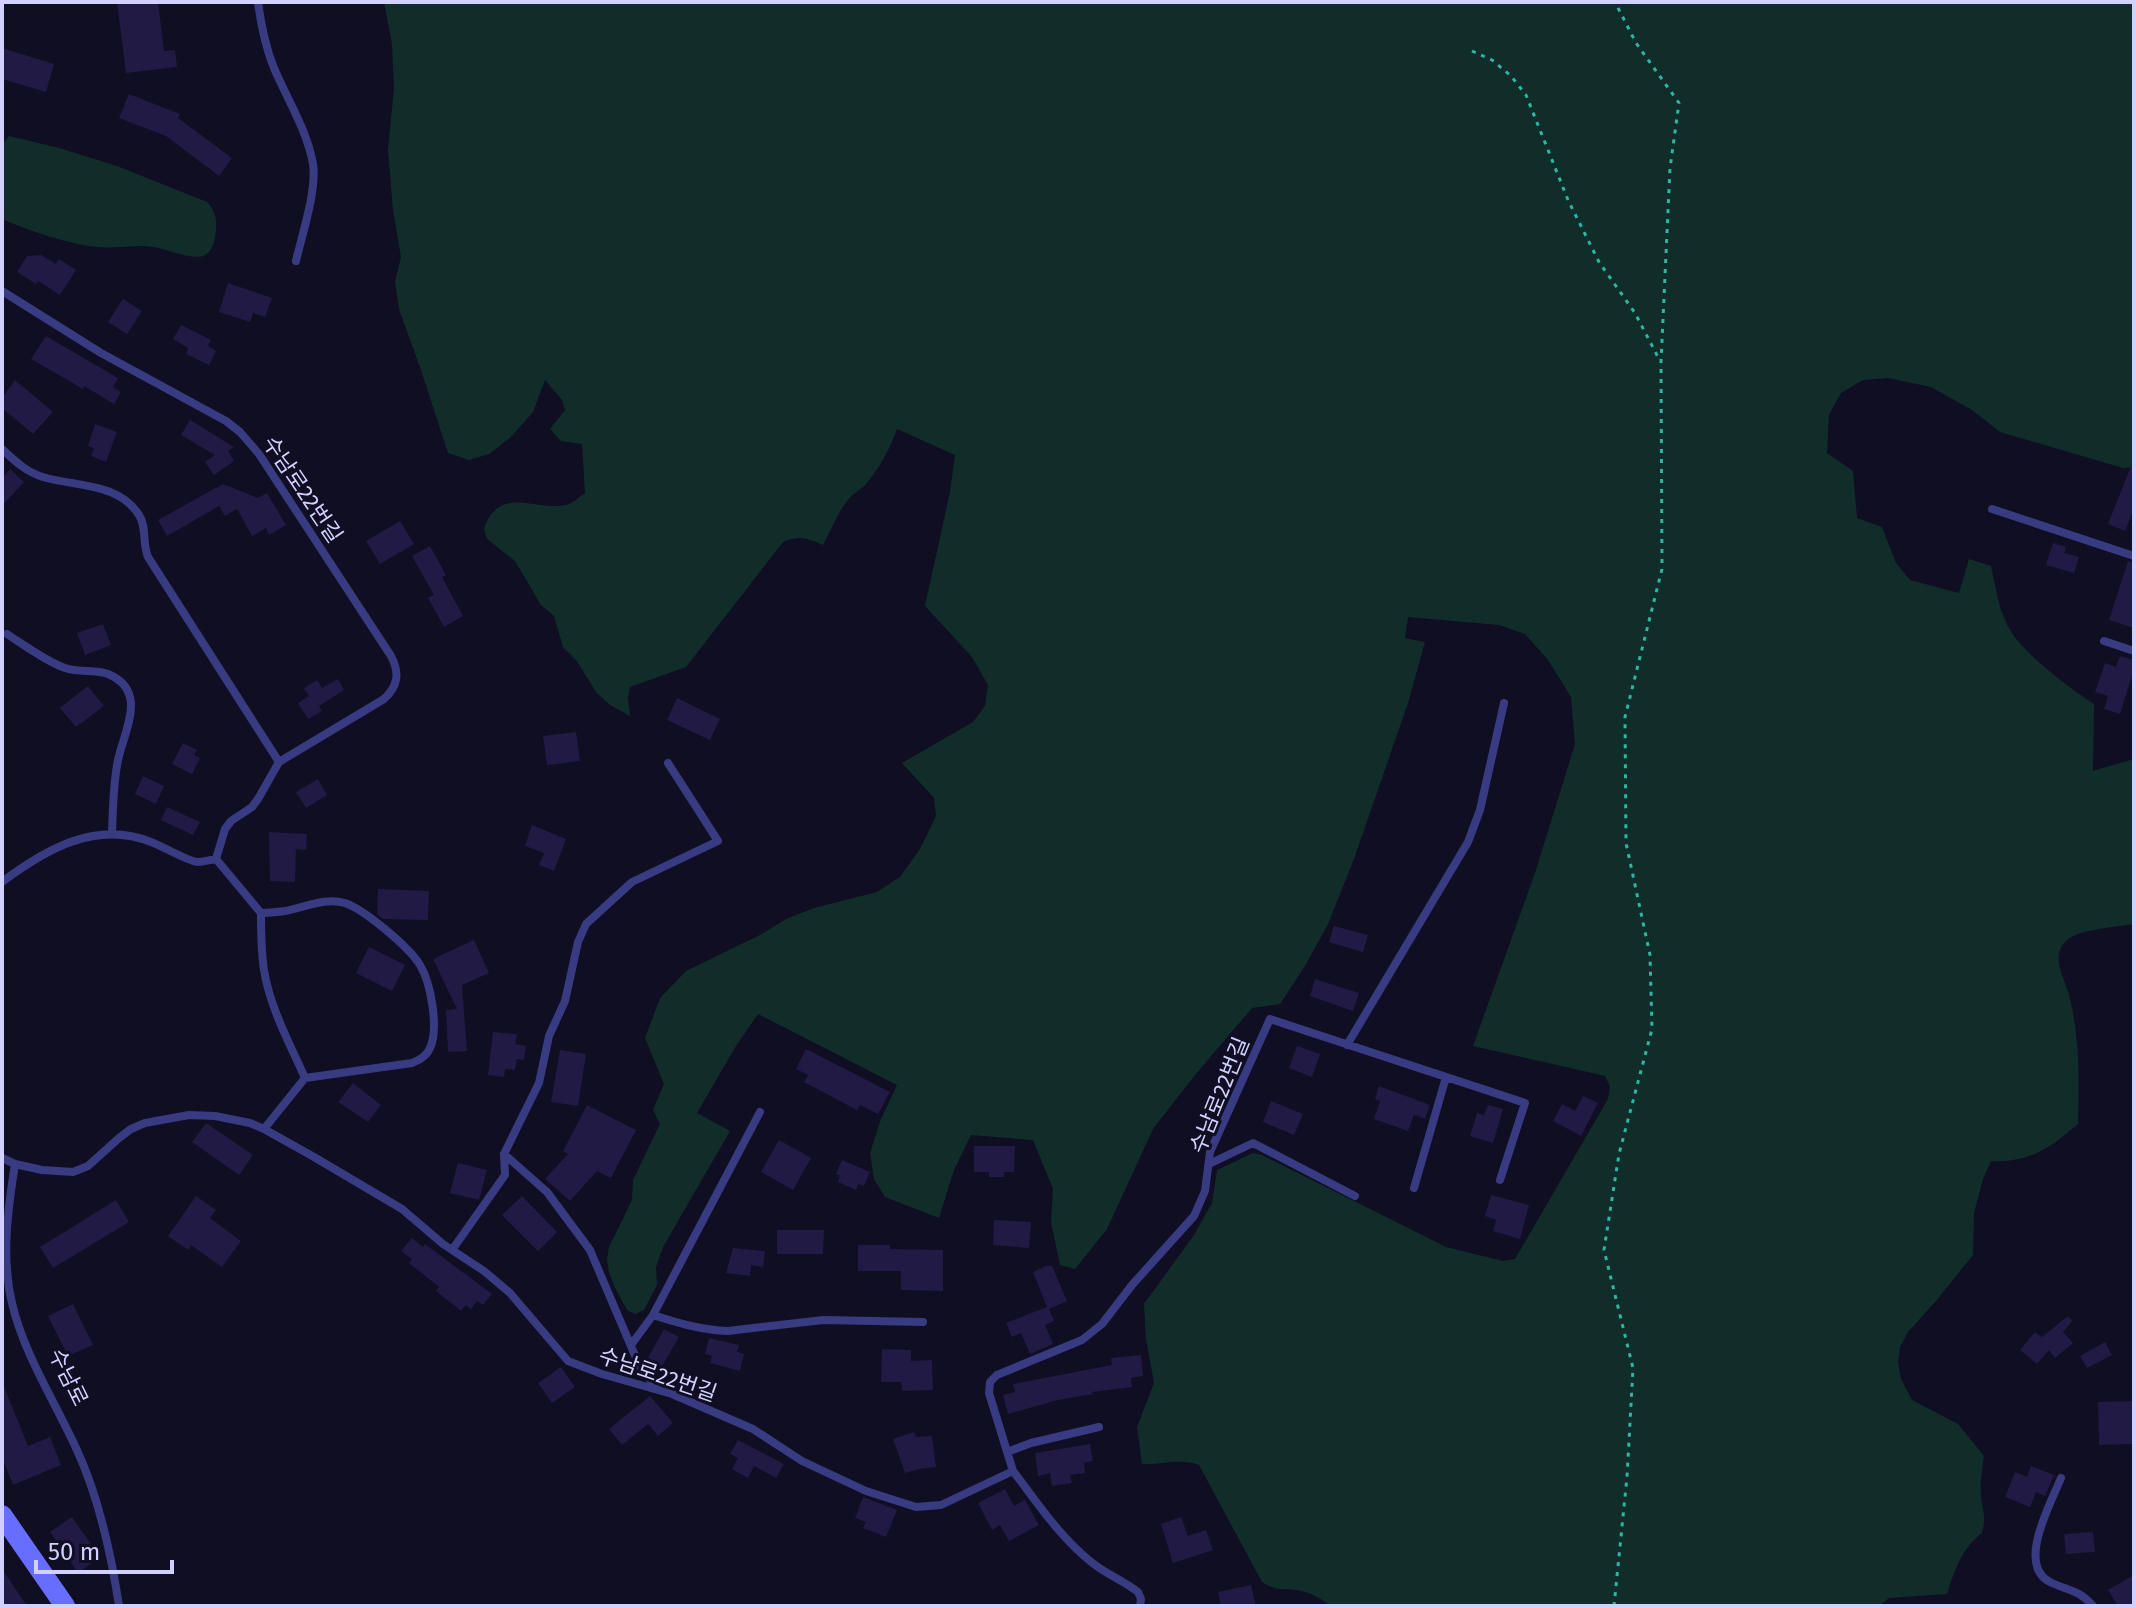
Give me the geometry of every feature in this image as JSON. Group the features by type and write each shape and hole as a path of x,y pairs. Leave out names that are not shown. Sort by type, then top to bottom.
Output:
{"street":[{"path":"2,1515 65,1606"}],"lane":[{"path":"258,2 265,44 300,124 313,167 310,198 296,261"},
{"name":"수남로22번길","path":"2,291 101,353 226,421 240,432 259,454 391,656 397,673 396,683 384,699 279,762 252,807 231,821 225,829 216,859"},
{"path":"2,449 27,470 42,477 107,490 117,494 138,513 143,524 144,547 148,557 279,762"},
{"path":"1992,509 2134,556"},
{"path":"7,634 66,669 108,674 124,685 131,699 132,717 118,759 112,833"},
{"path":"2104,641 2134,651"},
{"path":"1347,1045 1468,842 1480,810 1504,703"},
{"path":"452,1250 505,1175 504,1154 539,1083 549,1036 565,1001 578,942 586,924 632,882 718,841 668,763"},
{"path":"2,882 27,863 84,836 112,833 135,835 197,862 216,859 261,913 264,973 280,1023 305,1078"},
{"path":"261,913 323,901 349,904 361,910 419,963 425,975 433,1012 433,1039 422,1059 305,1078 264,1129"},
{"name":"수남로22번길","path":"1140,1606 1138,1592 1091,1562 1071,1544 1013,1471 989,1393 990,1382 997,1375 1082,1340 1102,1324 1132,1285 1194,1216 1205,1191 1210,1152 1270,1019 1525,1103 1500,1180"},
{"path":"1414,1188 1446,1077"},
{"path":"631,1345 653,1315 760,1112"},
{"name":"수남로22번길","path":"2,1158 15,1164 64,1173 88,1166 131,1129 145,1123 189,1115 250,1123 402,1209 510,1293 568,1361 672,1394 753,1429 802,1461 866,1491 916,1507 941,1505 1013,1471"},
{"path":"1209,1164 1253,1143 1355,1196"},
{"path":"504,1154 547,1192 590,1250 639,1365 657,1390"},
{"name":"수남로","path":"15,1164 7,1239 11,1302 30,1352 90,1484 112,1558 119,1606"},
{"path":"653,1315 699,1328 728,1331 823,1320 923,1322"},
{"path":"1007,1452 1099,1427"},
{"path":"2061,1478 2036,1542 2036,1566 2049,1581 2074,1590 2093,1606"}],"path":[{"path":"1614,1606 1627,1477 1633,1368 1604,1250 1619,1154 1652,1029 1650,955 1626,843 1625,717 1662,569 1661,362 1670,168 1679,103 1636,43 1615,2"},
{"path":"1472,51 1492,60 1511,76 1526,95 1568,200 1599,262 1635,313 1661,362"}],"green space":[{"path":"384,2 2134,2 2134,467 2123,468 2000,432 1972,410 1931,387 1888,378 1863,380 1841,393 1829,415 1827,453 1853,471 1857,518 1882,527 1896,563 1910,580 1959,593 1969,559 1991,566 2001,609 2012,633 2038,661 2094,704 2093,771 2134,759 2134,924 2096,929 2069,938 2059,955 2077,1043 2078,1124 2039,1152 2017,1159 1991,1161 1974,1213 1973,1255 1908,1332 1900,1347 1898,1363 1901,1379 1912,1400 1958,1424 1984,1456 1982,1533 1964,1553 1947,1594 1889,1598 1879,1606 1332,1606 1305,1592 1278,1589 1262,1582 1199,1465 1179,1462 1142,1464 1137,1427 1154,1383 1146,1339 1144,1304 1194,1235 1212,1203 1217,1170 1253,1153 1262,1155 1446,1247 1503,1261 1515,1259 1608,1099 1610,1086 1605,1076 1473,1046 1535,873 1575,744 1571,697 1548,660 1525,634 1499,625 1408,617 1405,638 1425,642 1408,703 1328,924 1280,1004 1252,1008 1153,1129 1107,1229 1075,1269 1060,1265 1051,1222 1053,1189 1033,1140 971,1135 954,1170 939,1218 885,1197 874,1179 870,1153 897,1085 758,1014 697,1113 730,1131 663,1247 656,1267 657,1285 644,1310 635,1314 627,1310 614,1286 607,1259 609,1247 632,1200 633,1180 660,1124 653,1110 664,1084 645,1038 660,998 686,971 786,919 814,908 877,892 900,877 920,849 936,816 934,798 902,763 973,722 985,706 988,685 972,657 925,606 955,455 897,429 880,464 866,484 843,506 823,545 803,538 783,542 686,667 630,687 630,716 610,705 597,693 576,660 563,647 554,616 541,605 515,561 487,539 484,529 491,515 510,503 557,506 569,504 585,493 582,444 561,441 550,429 565,410 562,400 545,380 533,412 511,437 489,454 469,460 448,453 399,309 395,282 401,257 388,150 394,88 392,44"},
{"path":"9,136 117,166 207,202 216,222 211,249 198,257 147,246 87,246 2,219 2,144"}],"building":[{"path":"117,2 158,2 164,51 175,50 177,67 126,73"},
{"path":"2,48 54,64 46,92 2,79"},
{"path":"129,94 180,114 178,118 232,158 219,176 166,136 119,118"},
{"path":"41,255 56,264 59,259 76,270 60,295 17,272 27,256"},
{"path":"228,283 272,298 265,317 253,313 250,322 219,312"},
{"path":"123,299 142,311 127,334 108,322"},
{"path":"181,325 211,340 208,346 216,351 209,365 186,354 188,348 173,339"},
{"path":"46,336 118,378 113,387 121,392 114,404 31,359"},
{"path":"15,380 53,412 33,434 2,408 2,398"},
{"path":"190,420 234,447 228,451 234,461 214,475 205,462 215,455 181,435"},
{"path":"95,424 117,432 106,462 91,456 94,448 88,446"},
{"path":"2133,461 2134,508 2125,531 2108,524"},
{"path":"10,469 24,482 2,506 2,478"},
{"path":"223,484 258,498 267,493 286,525 269,535 266,528 252,536 237,509 225,516 219,506 167,536 158,520"},
{"path":"400,521 414,544 380,564 366,541"},
{"path":"2053,543 2066,547 2064,553 2079,557 2074,573 2046,565"},
{"path":"430,546 463,616 444,627 428,598 434,595 412,556"},
{"path":"2128,561 2134,563 2134,628 2109,620"},
{"path":"103,624 111,645 85,655 77,633"},
{"path":"2120,656 2134,660 2134,669 2120,714 2104,709 2108,696 2095,692 2105,663 2116,667"},
{"path":"338,679 344,690 319,706 322,711 308,719 298,703 309,696 304,688 317,680 322,688"},
{"path":"88,686 104,706 76,727 60,708"},
{"path":"677,698 720,719 710,740 667,720"},
{"path":"576,732 580,761 547,765 543,736"},
{"path":"183,743 197,750 194,755 200,758 192,774 172,764"},
{"path":"143,776 164,786 156,804 135,794"},
{"path":"318,779 327,795 306,808 296,792"},
{"path":"167,807 200,822 193,835 161,820"},
{"path":"532,825 566,839 554,871 539,865 544,853 525,846"},
{"path":"269,832 307,834 306,850 296,849 295,882 270,881"},
{"path":"378,889 429,891 428,920 383,919 377,914"},
{"path":"1334,926 1368,935 1363,952 1329,942"},
{"path":"474,940 489,973 462,985 467,1051 448,1052 446,1010 457,1009 433,959"},
{"path":"369,947 405,965 392,991 356,973"},
{"path":"1315,979 1359,993 1353,1011 1310,996"},
{"path":"493,1032 517,1034 515,1044 526,1046 524,1060 517,1059 515,1070 505,1069 504,1077 488,1075"},
{"path":"1297,1046 1320,1054 1312,1077 1289,1068"},
{"path":"806,1049 890,1092 878,1114 860,1105 857,1110 804,1082 808,1075 796,1069"},
{"path":"560,1050 586,1054 578,1106 551,1102"},
{"path":"353,1083 381,1105 368,1122 338,1102"},
{"path":"1379,1086 1430,1105 1425,1119 1414,1115 1408,1131 1374,1119 1380,1101 1375,1099"},
{"path":"1583,1096 1598,1103 1581,1136 1553,1121 1562,1104 1575,1111"},
{"path":"1271,1101 1303,1114 1294,1135 1263,1122"},
{"path":"587,1105 636,1130 611,1178 597,1171 570,1201 545,1179 568,1154 563,1151"},
{"path":"1488,1105 1503,1109 1493,1143 1470,1136 1477,1113 1484,1115"},
{"path":"206,1123 253,1155 239,1175 192,1142"},
{"path":"779,1140 811,1158 793,1190 761,1172"},
{"path":"974,1146 1015,1146 1014,1172 1004,1172 1004,1177 989,1177 989,1172 974,1172"},
{"path":"842,1160 870,1172 864,1186 858,1184 856,1190 838,1182 840,1176 836,1174"},
{"path":"458,1163 487,1170 479,1200 450,1193"},
{"path":"1491,1195 1529,1205 1520,1239 1493,1231 1496,1220 1485,1216"},
{"path":"196,1196 216,1210 210,1218 241,1241 222,1267 191,1245 188,1250 168,1236"},
{"path":"522,1196 557,1232 538,1251 502,1215"},
{"path":"116,1200 129,1222 53,1268 40,1247"},
{"path":"994,1220 1031,1222 1029,1248 993,1245"},
{"path":"777,1230 824,1230 823,1254 777,1254"},
{"path":"412,1238 423,1247 425,1244 492,1294 483,1305 477,1301 471,1309 466,1305 461,1311 436,1291 439,1287 409,1263 412,1259 401,1251"},
{"path":"858,1245 943,1250 943,1291 901,1290 901,1271 858,1271"},
{"path":"733,1248 765,1251 763,1267 751,1265 750,1276 726,1273"},
{"path":"1052,1266 1067,1301 1049,1309 1054,1321 1045,1325 1053,1344 1030,1354 1021,1333 1012,1337 1006,1323 1047,1307 1033,1272"},
{"path":"73,1304 93,1345 68,1356 48,1316"},
{"path":"2068,1316 2072,1321 2063,1332 2073,1343 2055,1358 2049,1350 2037,1364 2020,1350 2035,1332 2042,1337"},
{"path":"664,1329 679,1337 662,1366 648,1358"},
{"path":"709,1338 739,1345 737,1352 744,1354 740,1371 710,1363 712,1356 705,1354"},
{"path":"2105,1342 2112,1355 2087,1368 2080,1356"},
{"path":"882,1349 911,1350 911,1361 932,1360 933,1390 902,1391 901,1382 881,1382"},
{"path":"1141,1355 1143,1376 1131,1378 1132,1387 1092,1392 1008,1414 1003,1395 1015,1392 1013,1384 1112,1365 1111,1358"},
{"path":"561,1367 575,1387 552,1403 538,1383"},
{"path":"2,1382 28,1446 50,1437 61,1465 13,1485 2,1457"},
{"path":"650,1396 673,1423 658,1436 648,1424 622,1445 609,1429"},
{"path":"2134,1401 2134,1444 2099,1445 2098,1402"},
{"path":"914,1432 916,1437 932,1436 936,1467 905,1473 893,1439"},
{"path":"738,1440 784,1464 776,1478 754,1466 748,1478 732,1469 738,1458 730,1454"},
{"path":"1090,1444 1093,1461 1084,1463 1085,1473 1070,1475 1072,1483 1052,1486 1050,1473 1038,1476 1035,1453"},
{"path":"2031,1466 2054,1475 2045,1496 2036,1492 2030,1507 2005,1497 2015,1472 2027,1477"},
{"path":"1005,1489 1014,1506 1025,1500 1039,1525 1009,1541 1000,1525 992,1530 978,1503"},
{"path":"863,1497 897,1510 886,1537 863,1528 866,1522 855,1518"},
{"path":"72,1517 100,1557 78,1573 50,1532"},
{"path":"1181,1517 1188,1536 1206,1530 1213,1550 1173,1563 1161,1524"},
{"path":"2093,1532 2095,1552 2066,1554 2064,1534"},
{"path":"2,1569 27,1606 2,1606"},
{"path":"2134,1575 2134,1606 2118,1606 2108,1590"},
{"path":"1251,1585 1256,1606 1221,1606 1218,1592"}]}
